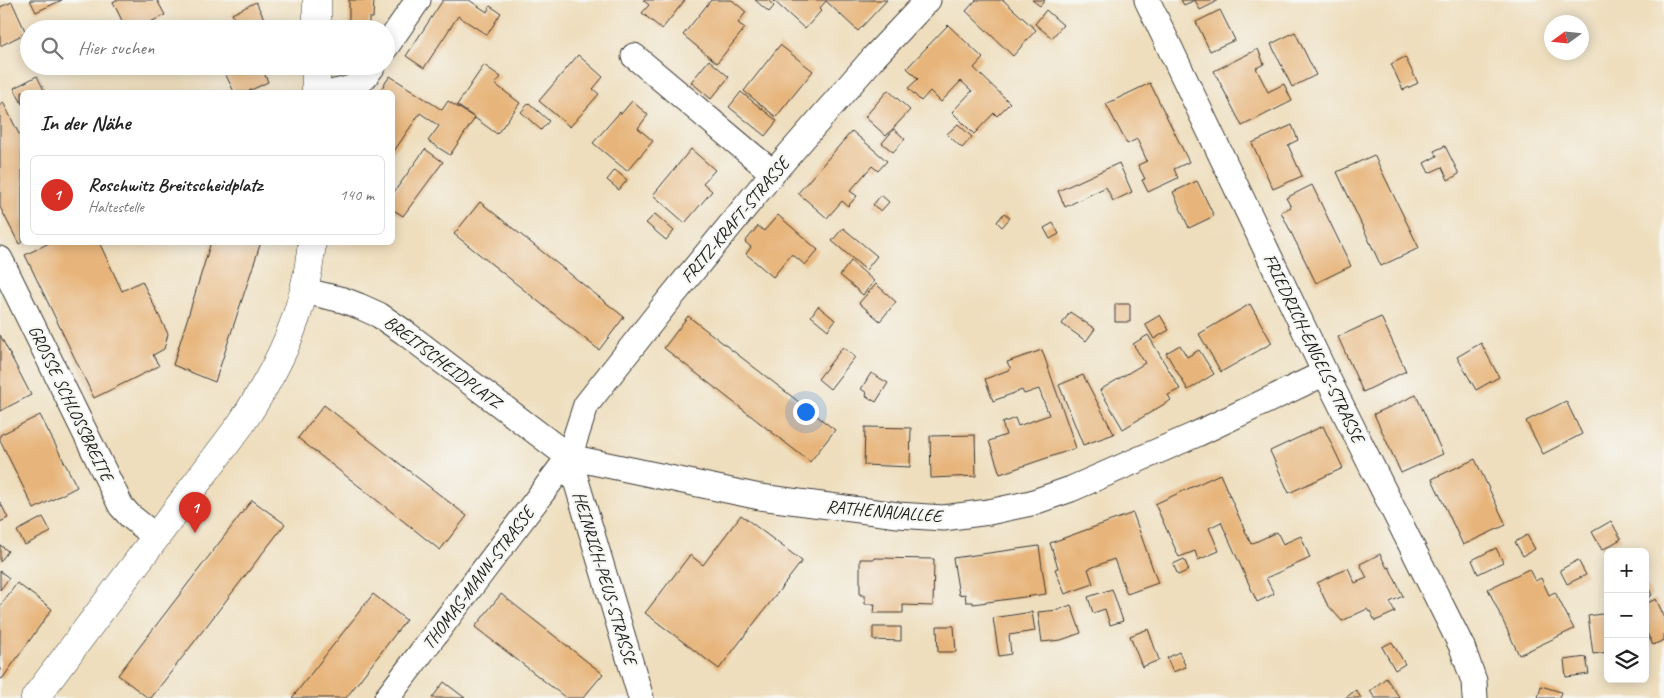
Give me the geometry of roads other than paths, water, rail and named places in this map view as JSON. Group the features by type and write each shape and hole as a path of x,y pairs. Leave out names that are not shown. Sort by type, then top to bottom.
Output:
{"main road":[{"path":"317,20 318,0"},
{"path":"316,75 316,90"},
{"path":"35,698 241,424 264,390 282,355 297,318 305,291 312,245"}],"street":[{"path":"395,34 418,0"},
{"name":"FRITZ-KRAFT-STRASSE","path":"569,457 586,405 773,173 875,56 928,0"},
{"name":"FRIEDRICH-ENGELS-STRASSE","path":"1147,0 1325,373 1462,647 1474,681 1475,698"},
{"path":"634,56 773,173"},
{"path":"342,90 355,87 366,75"},
{"name":"GROSSE SCHLOSSBREITE","path":"0,259 121,506 130,516 156,537"},
{"name":"BREITSCHEIDPLATZ","path":"305,291 343,300 379,315 569,457"},
{"name":"RATHENAUALLEE","path":"569,457 760,497 898,516 943,518 989,512 1031,503 1072,490 1197,434 1325,373"},
{"name":"THOMAS-MANN-STRASSE","path":"387,698 569,457"},
{"name":"HEINRICH-PEUS-STRASSE","path":"569,457 641,698"}],"place":[{"name":"Roschwitz Breitscheidplatz","path":"195,533"}]}
